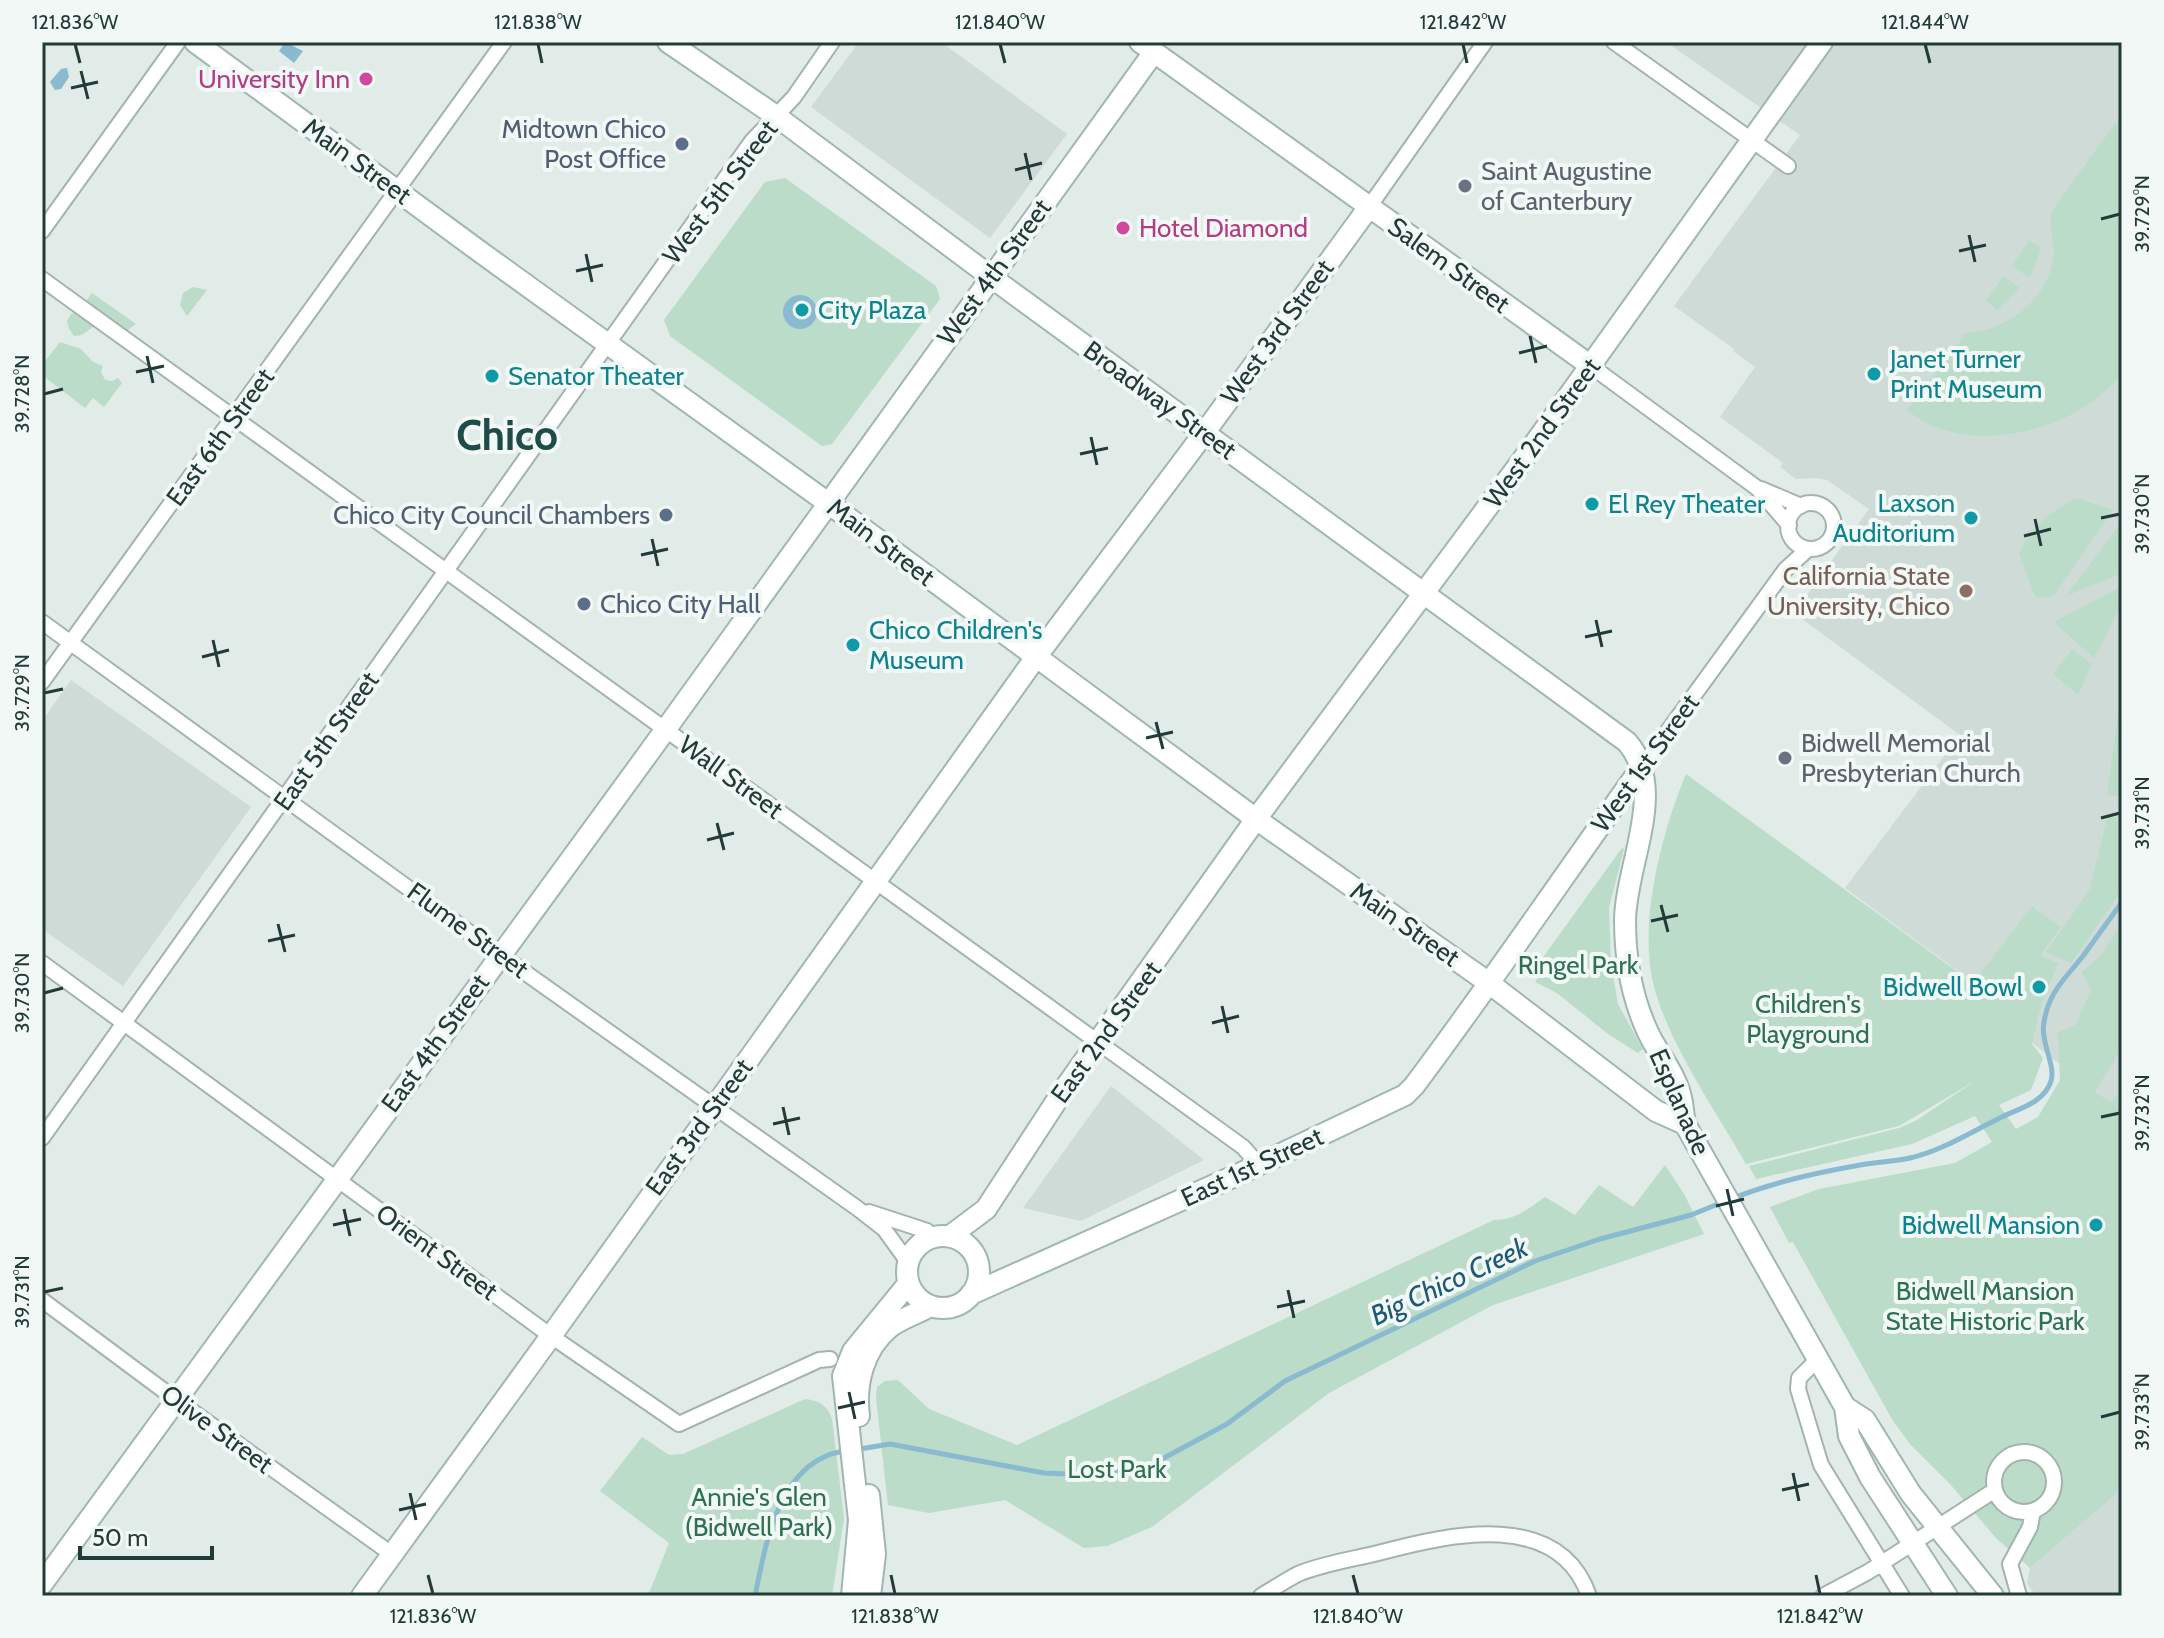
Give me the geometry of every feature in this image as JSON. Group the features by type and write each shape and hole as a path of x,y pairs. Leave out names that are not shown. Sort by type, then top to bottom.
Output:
{"street":[{"path":"42,231 178,42"},
{"name":"Main Street","path":"195,42 1256,819 1489,983 1656,1111 1685,1124"},
{"name":"East 6th Street","path":"42,682 504,42"},
{"name":"Broadway Street","path":"668,42 776,116 990,277 1627,742 1636,753 1641,768"},
{"name":"West 5th Street","path":"610,344 752,141 794,97 832,42"},
{"name":"West 3rd Street","path":"1036,657 1205,432 1485,42"},
{"path":"1614,42 1788,166"},
{"name":"West 2nd Street","path":"1256,819 1591,366 1822,42"},
{"name":"Salem Street","path":"1152,45 1369,207 1757,488 1789,525"},
{"name":"West 4th Street","path":"828,503 1152,45"},
{"name":"Wall Street","path":"47,282 1243,1147 1258,1164"},
{"name":"East 5th Street","path":"42,1138 610,344"},
{"name":"Salem Street","path":"1757,488 1801,506"},
{"name":"East 4th Street","path":"42,1584 828,503"},
{"path":"1801,506 1824,507 1833,519 1833,534 1823,546 1808,549 1796,543 1789,525 1791,517 1801,506"},
{"name":"West 1st Street","path":"1489,983 1785,570 1808,549"},
{"name":"Flume Street","path":"42,622 499,954 857,1208 884,1229 908,1262"},
{"name":"East 3rd Street","path":"362,1596 1036,657"},
{"name":"Esplanade","path":"1641,768 1646,803 1627,903 1627,957 1639,1011 1657,1052 1680,1092 1685,1124 1845,1407 1849,1436 1870,1477 1947,1596"},
{"name":"East 2nd Street","path":"942,1237 986,1209 1065,1088 1256,819"},
{"name":"Orient Street","path":"42,963 551,1336 679,1424 819,1360 830,1359"},
{"name":"East 1st Street","path":"971,1294 1405,1095 1489,983"},
{"name":"Flume Street","path":"857,1208 942,1237"},
{"path":"942,1237 961,1241 977,1259 978,1284 971,1294 953,1307 930,1306 921,1301 908,1284 908,1262 917,1246 942,1237"},
{"path":"870,1596 875,1554 853,1418 842,1387 853,1351 908,1284"},
{"name":"Olive Street","path":"42,1300 393,1555"},
{"path":"853,1418 857,1389 871,1350 889,1328 930,1306"},
{"path":"1818,1359 1799,1378 1800,1402 1821,1465 1902,1596"},
{"name":"Esplanade","path":"1845,1407 1865,1420 1911,1494 1993,1596"},
{"path":"2018,1452 2038,1454 2052,1468 2054,1487 2045,1505 2033,1511 2024,1512 2005,1506 1995,1490 1996,1470 2001,1462 2018,1452"},
{"path":"1823,1596 1880,1564 1995,1490"},
{"path":"852,1596 864,1500"},
{"path":"2019,1596 2010,1564 2030,1527 2033,1511"},
{"path":"1261,1596 1299,1574 1440,1537 1501,1534 1539,1543 1571,1562 1589,1596"}],"shaded area":[{"path":"859,42 941,42 1067,134 990,238 811,107"},
{"name":"California State University, Chico","path":"1666,42 2122,42 2122,1091 2110,1102 2032,1043 2043,999 2059,965 2041,955 2061,927 2032,906 1974,983 1845,888 1960,735 1794,613 1869,509 1827,480 1796,479 1780,467 1783,463 1720,417 1755,367 1674,306 1800,135"},
{"path":"71,680 251,807 123,986 42,929 42,721"},
{"path":"1111,1086 1204,1160 1081,1221 1023,1208"},
{"path":"2122,1489 2122,1596 2036,1596 2027,1583 2030,1568"}],"green space":[{"path":"2122,115 2122,375 2084,407 2042,427 2019,433 1971,435 1926,423 1907,410 1954,345 1957,346 1965,333 1981,331 2011,319 2036,297 2045,284 2054,253 2051,216 2054,209"},
{"name":"City Plaza","path":"785,178 936,286 940,299 832,444 822,446 670,336 664,320 765,182"},
{"path":"2029,241 2041,248 2028,277 2012,265"},
{"path":"2003,276 2020,288 1997,310 1986,301"},
{"path":"193,287 207,290 187,316 180,305 183,293"},
{"path":"92,293 136,324 122,334 93,327 82,335 74,336 67,321"},
{"path":"60,342 81,349 93,362 103,366 101,372 105,380 118,378 122,383 104,407 93,398 85,408 42,375 42,365"},
{"path":"2077,498 2113,510 2054,595 2035,596 2019,554 2029,535 2043,520"},
{"path":"2122,522 2122,573 2066,596"},
{"path":"2122,586 2122,604 2094,658 2056,621"},
{"path":"2072,649 2092,664 2078,695 2053,674"},
{"path":"2122,688 2122,796 2107,795"},
{"path":"1686,774 1973,983 2032,906 2061,927 2041,955 2059,964 2043,999 2032,1044 2043,1058 2031,1090 1999,1105 2016,1129 2038,1117 2060,1080 2058,1032 2075,1026 2091,990 2082,972 2102,954 2122,923 2122,1048 2095,1091 2110,1102 2122,1091 2122,1489 2030,1568 1996,1538 1950,1484 1910,1444 1893,1421 1793,1242 1789,1243 1770,1207 1819,1189 1955,1163 1992,1142 1975,1116 1912,1144 1756,1179 1749,1166 1899,1128 1917,1120 1975,1081 1899,1126 1746,1164 1679,1049 1658,1001 1652,978 1649,954 1651,902 1669,822"},
{"path":"2108,816 2122,819 2122,890 2071,963 2046,952 2089,891"},
{"name":"Ringel Park","path":"1622,848 1609,908 1611,964 1618,1004 1643,1049 1638,1053 1608,1034 1557,993 1535,982 1538,978 1536,967"},
{"name":"Lost Park","path":"1665,1165 1704,1234 1493,1305 1329,1393 1152,1527 1107,1546 1084,1548 1005,1500 929,1513 888,1505 876,1398 877,1387 885,1381 898,1380 929,1409 1017,1445 1494,1220 1515,1216 1545,1197 1575,1215 1599,1185 1633,1207"},
{"name":"Annie's Glen (Bidwell Park)","path":"805,1399 822,1404 832,1419 844,1518 832,1596 643,1596 650,1591 669,1543 600,1491 642,1437 669,1455 683,1454"}],"water":[{"path":"285,42 303,51 294,63 279,51"},
{"path":"67,68 69,77 61,89 55,90 50,82 61,69"},
{"path":"800,295 812,300 817,312 812,324 800,329 788,324 783,312 788,300"}],"waterway":[{"name":"Big Chico Creek","path":"1733,1198 1809,1175 1921,1155 2036,1100 2047,1089 2052,1075 2043,1030 2046,1011 2059,986 2122,902"},
{"name":"Big Chico Creek","path":"854,1450 890,1444 1044,1473 1090,1475 1149,1466 1227,1424 1285,1381 1535,1261 1600,1239 1691,1215 1723,1202"},
{"name":"Big Chico Creek","path":"755,1596 771,1529 790,1487 804,1470 822,1458 844,1451"}],"place":[{"name":"University Inn","path":"366,79"},
{"name":"Midtown Chico Post Office","path":"682,144"},
{"name":"Saint Augustine of Canterbury","path":"1465,186"},
{"name":"Hotel Diamond","path":"1123,228"},
{"name":"City Plaza","path":"802,310"},
{"name":"Janet Turner Print Museum","path":"1874,374"},
{"name":"Senator Theater","path":"492,376"},
{"name":"El Rey Theater","path":"1592,504"},
{"name":"Chico City Council Chambers","path":"666,515"},
{"name":"Laxson Auditorium","path":"1971,518"},
{"name":"California State University, Chico","path":"1966,591"},
{"name":"Chico City Hall","path":"584,604"},
{"name":"Chico Children's Museum","path":"853,645"},
{"name":"Bidwell Memorial Presbyterian Church","path":"1785,758"},
{"name":"Bidwell Bowl","path":"2039,987"},
{"name":"Bidwell Mansion","path":"2096,1225"}],"district":[{"name":"Chico","path":"507,435"}],"park label":[{"name":"Children's Playground","path":"1808,1019"},
{"name":"Bidwell Mansion State Historic Park","path":"1985,1306"}]}
